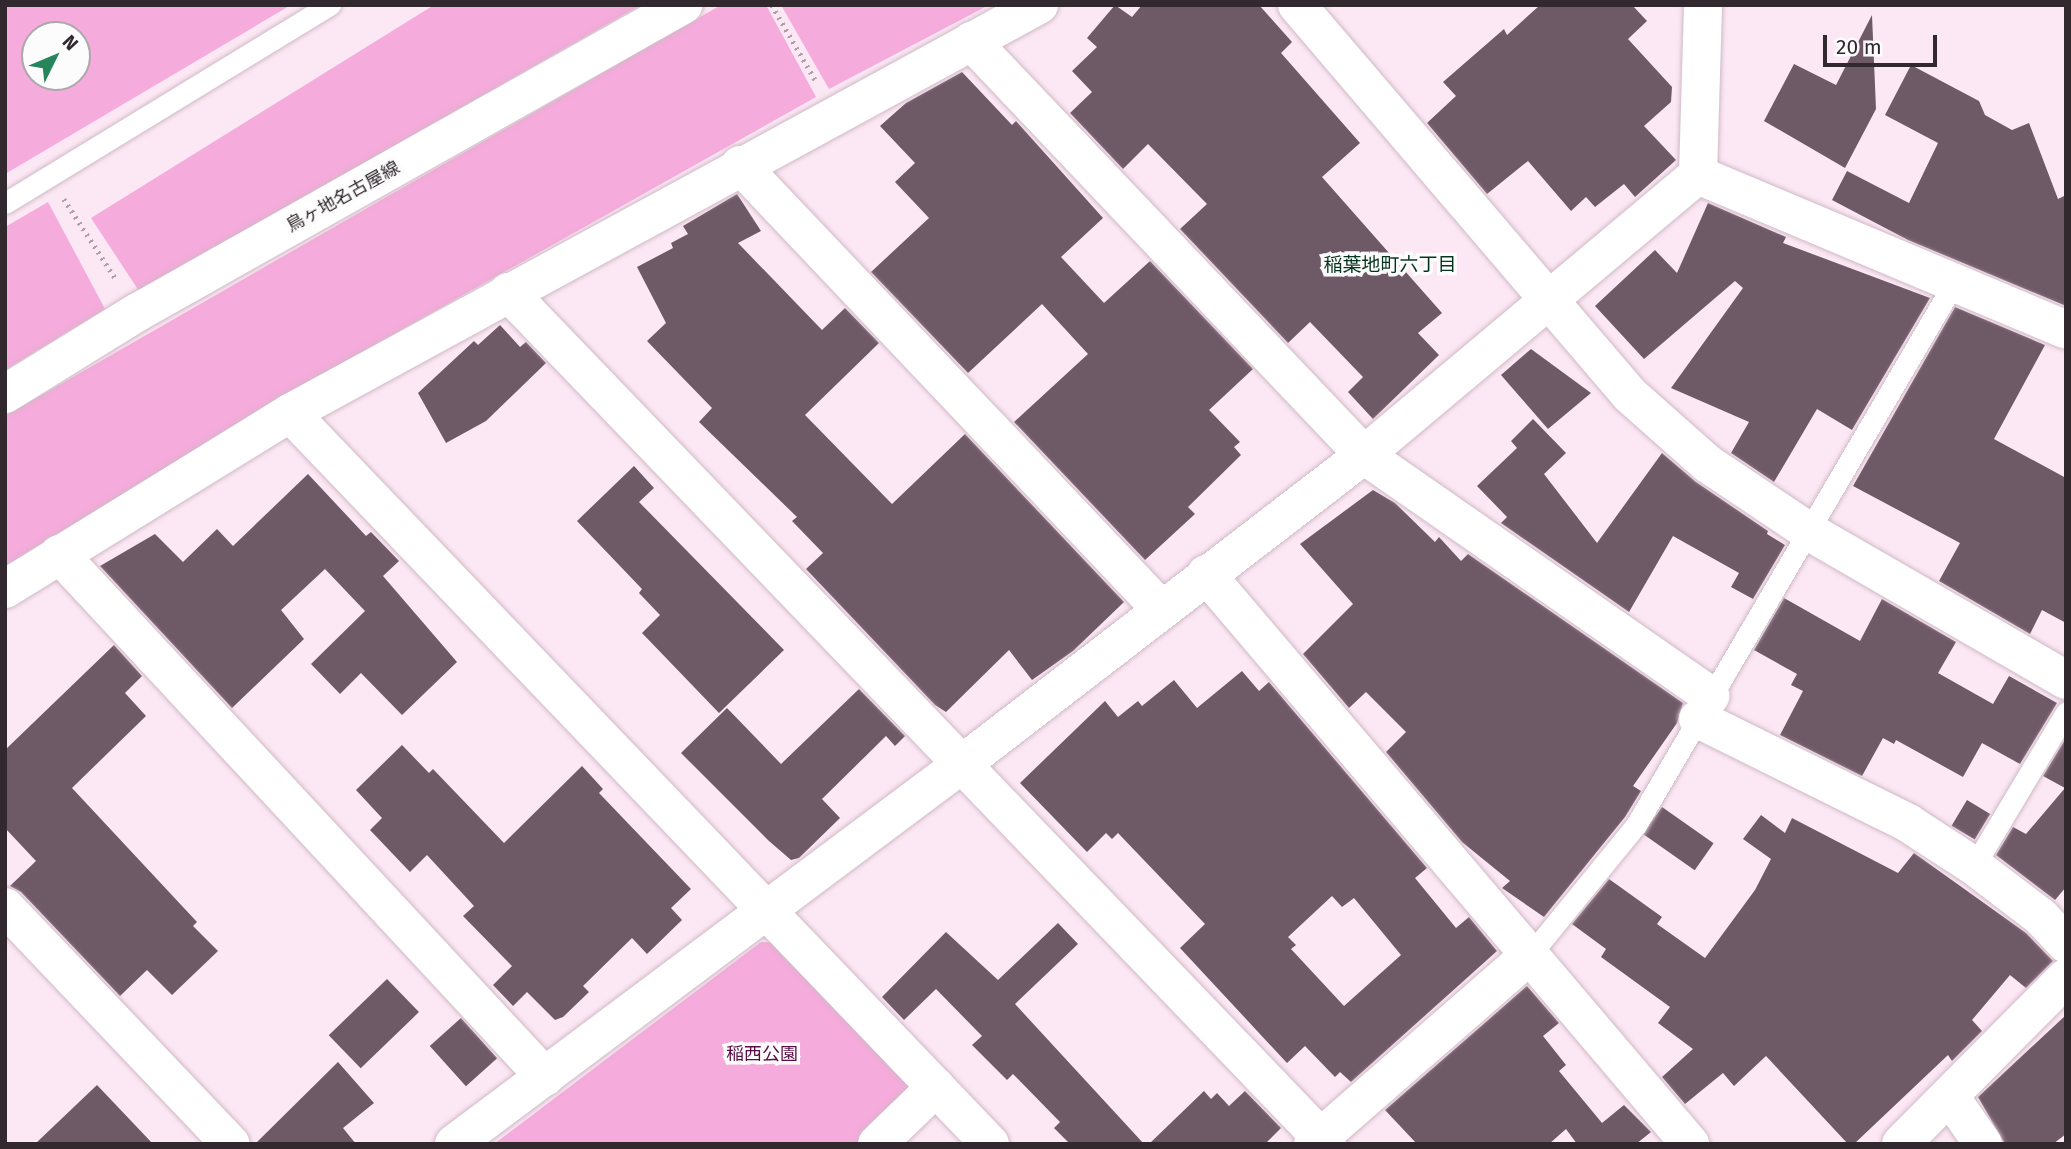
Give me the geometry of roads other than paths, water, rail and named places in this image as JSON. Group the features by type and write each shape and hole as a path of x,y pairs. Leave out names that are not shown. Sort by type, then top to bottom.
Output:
{"street":[{"name":"鳥ヶ地名古屋線","path":"5,394 138,312 683,5"},
{"path":"5,589 290,413 740,165 1039,5"},
{"path":"1297,5 1630,395 1708,464 1808,531 2066,680"},
{"path":"454,1144 962,764 1160,608 1364,455 1698,175 1703,5"},
{"path":"971,41 1364,455 1704,707 1908,823 1974,866 2040,917 2066,944"},
{"path":"740,165 1160,608"},
{"path":"1698,175 2066,330"},
{"path":"508,292 962,764 1320,1142 1530,956"},
{"path":"290,413 990,1144"},
{"path":"59,554 545,1077"},
{"path":"1206,574 1690,1144"},
{"path":"5,907 231,1144"},
{"path":"1901,1144 1951,1098 2066,978"},
{"path":"877,1144 936,1087"},
{"path":"1951,1098 1983,1144"}],"lane":[{"path":"5,203 331,5"},
{"path":"1530,956 1636,825 1955,281"},
{"path":"1974,866 2066,712"}],"district":[{"name":"稲葉地町六丁目","path":"1390,265"}],"park label":[{"name":"稲西公園","path":"762,1054"}]}
